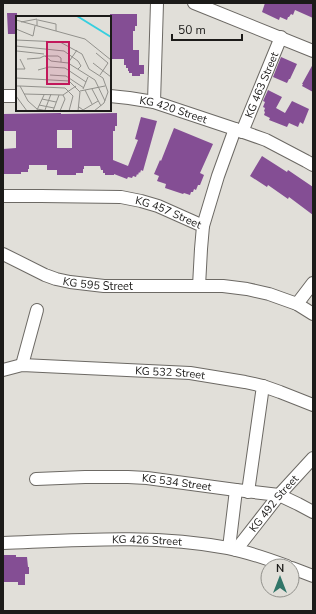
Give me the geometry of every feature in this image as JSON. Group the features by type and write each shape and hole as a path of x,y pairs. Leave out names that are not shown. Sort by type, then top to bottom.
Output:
{"street":[{"path":"154,102 158,3"},
{"path":"194,3 313,51"},
{"name":"KG 463 Street","path":"203,226 218,176 281,37"},
{"path":"3,96 16,96"},
{"name":"KG 420 Street","path":"111,96 154,102 238,130 266,140 313,165"},
{"name":"KG 457 Street","path":"3,196 121,197 158,206 203,226 199,286"},
{"name":"KG 595 Street","path":"3,254 45,275 70,282 104,286 199,286"},
{"path":"297,304 313,283"},
{"path":"199,286 223,286 269,294 297,304 313,314"},
{"path":"22,365 37,310"},
{"name":"KG 532 Street","path":"3,370 22,365 190,373 263,386 313,405"},
{"path":"248,492 263,386"},
{"name":"KG 492 Street","path":"232,549 313,458"},
{"name":"KG 534 Street","path":"36,479 85,477 148,478 280,495 313,512"},
{"name":"KG 492 Street","path":"232,549 236,490"},
{"name":"KG 426 Street","path":"3,543 97,539 182,541 232,549 266,558"},
{"path":"300,571 313,576"}],"building":[{"path":"265,3 313,3 313,18 295,10 293,15 291,14 287,20 280,17 279,20 262,12"},
{"path":"7,13 17,13 16,34 8,34"},
{"path":"110,14 137,14 137,26 135,26 135,31 133,31 133,50 139,50 139,65 144,65 144,74 140,74 140,76 132,76 132,73 129,73 128,68 124,65 124,59 111,59"},
{"path":"281,57 297,64 287,83 273,77"},
{"path":"313,64 313,92 302,86 302,84"},
{"path":"268,90 282,97 276,108 285,113 292,101 309,109 303,124 300,122 298,127 289,123 287,127 269,120 270,118 264,115 265,108 263,107 265,102 263,101"},
{"path":"117,113 117,126 115,126 115,131 113,131 113,160 128,166 138,140 135,139 141,117 157,121 143,171 141,170 136,177 128,177 127,179 114,174 105,175 100,166 84,166 83,173 76,173 76,175 57,175 57,170 47,170 47,165 29,165 28,172 21,172 21,174 3,174 3,149 16,148 16,131 3,131 3,114","holes":["57,130 72,130 72,148 57,148"]},
{"path":"174,128 213,144 200,173 204,175 200,185 198,185 196,190 194,189 193,192 191,192 190,195 165,188 166,184 157,181 159,176 154,174 160,160 161,161"},
{"path":"262,156 287,172 288,170 313,187 313,215 289,197 288,199 268,185 267,187 250,176"},
{"path":"3,555 27,557 29,574 25,574 25,585 18,585 18,582 4,582"}]}
